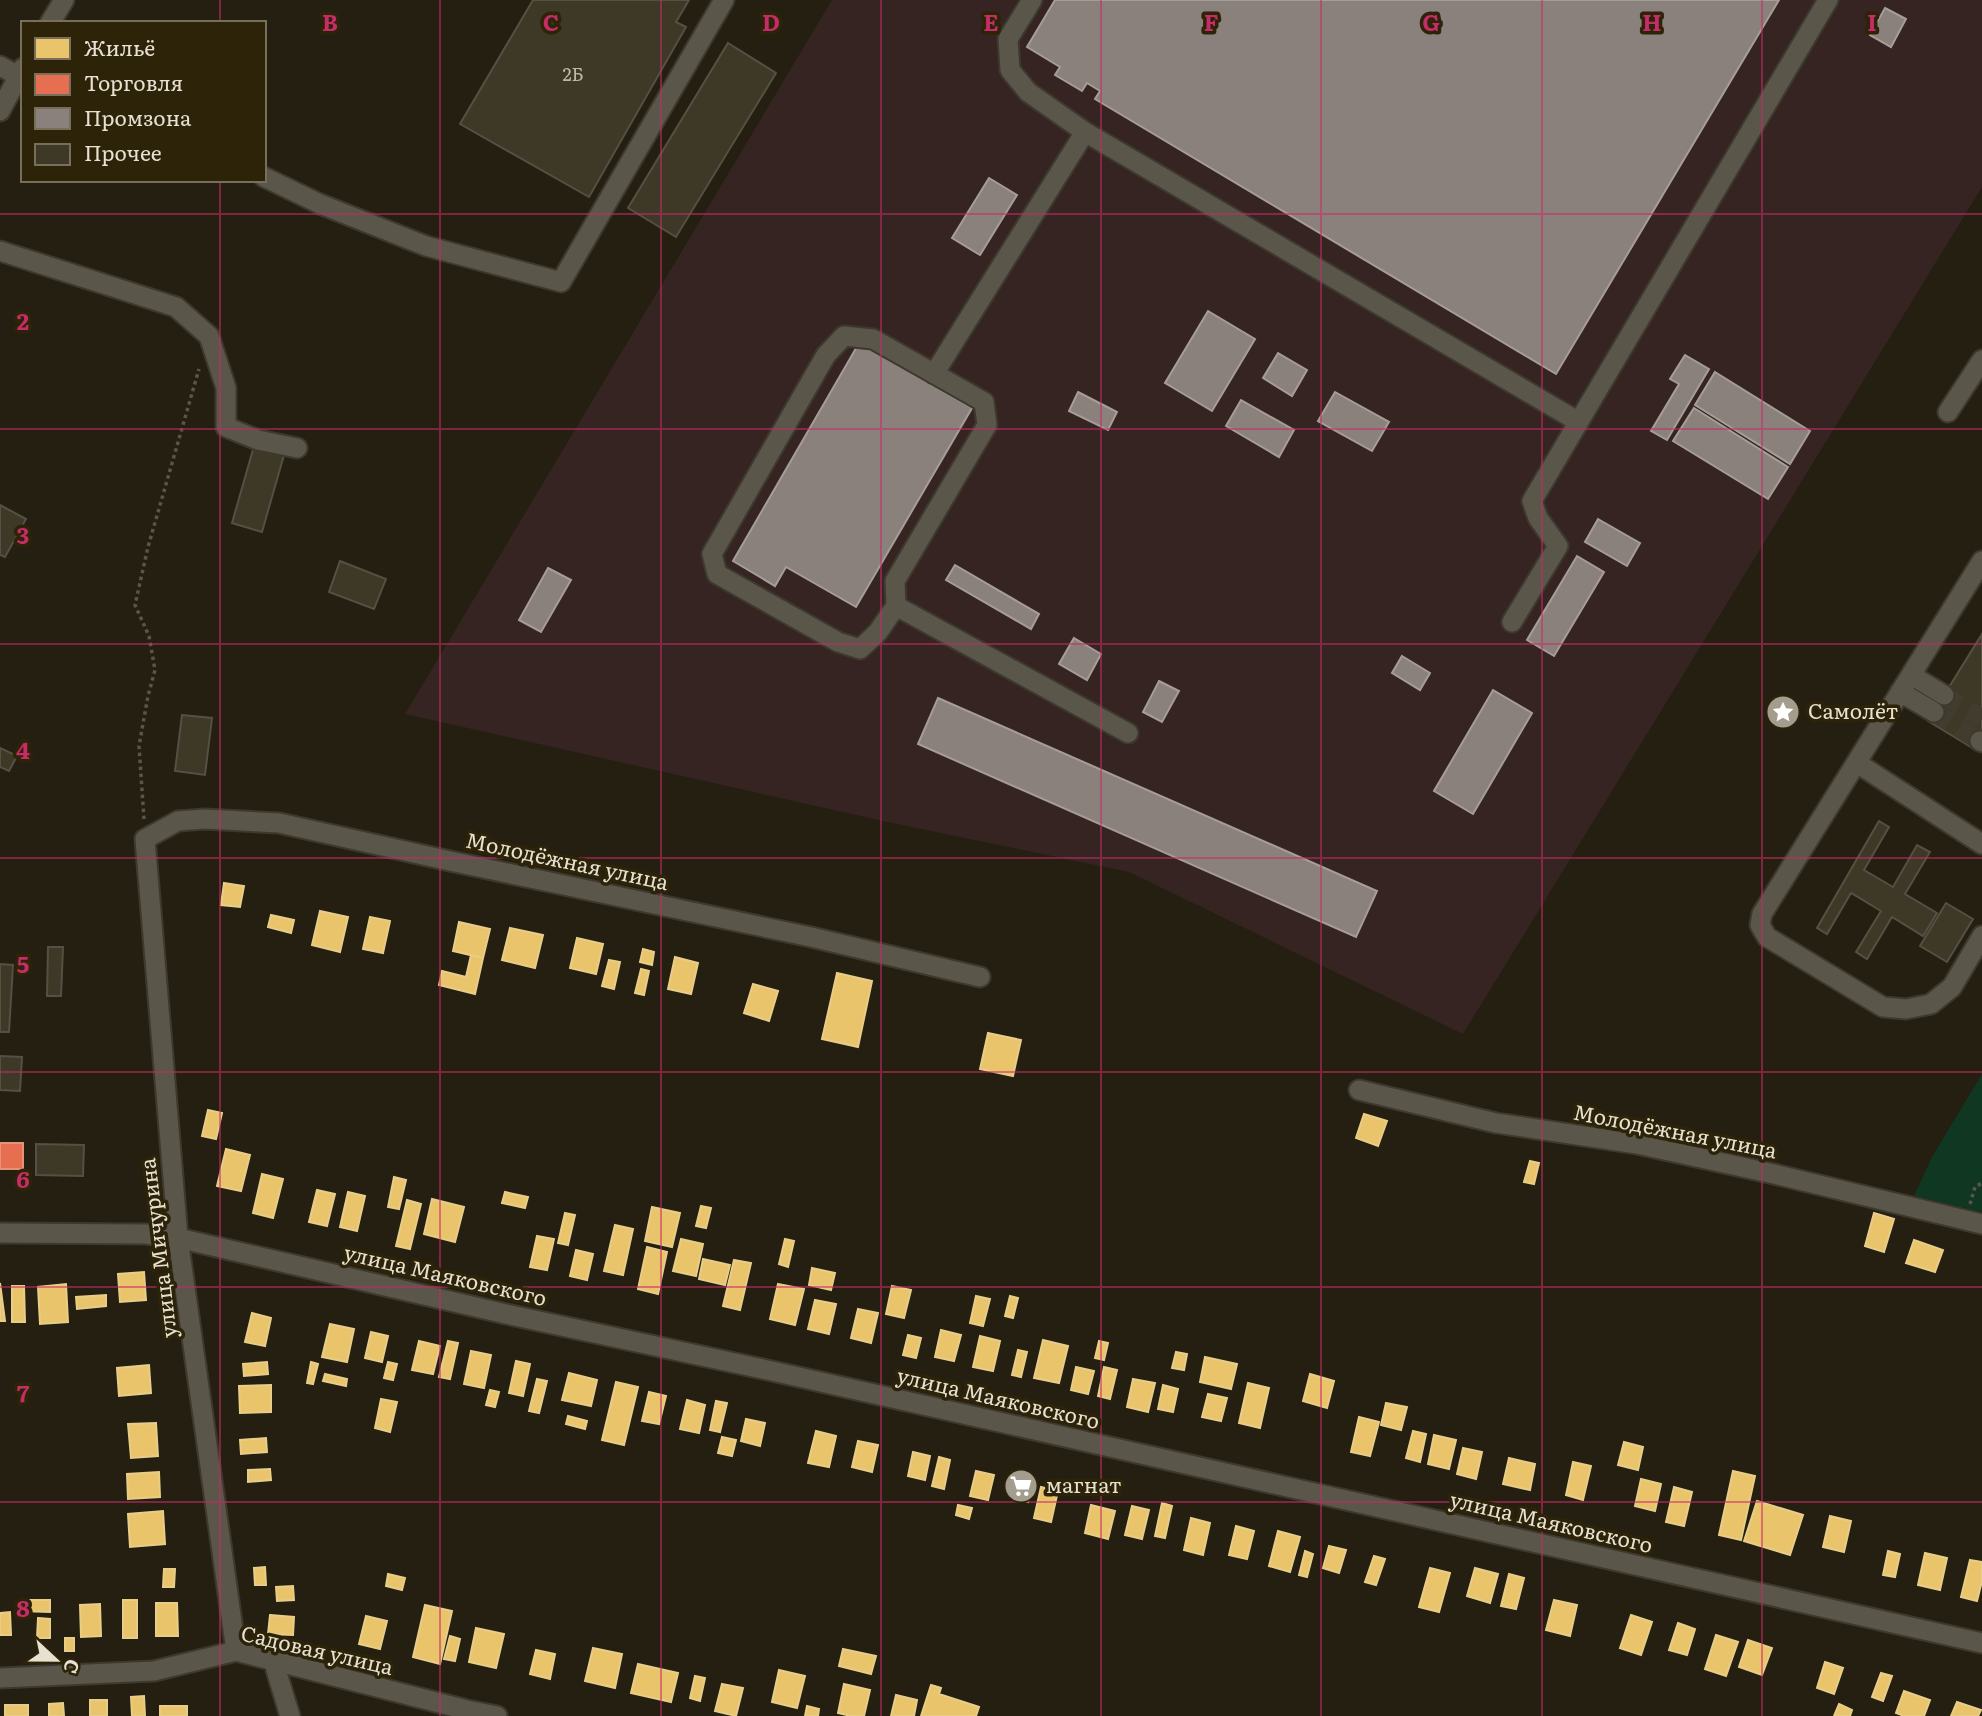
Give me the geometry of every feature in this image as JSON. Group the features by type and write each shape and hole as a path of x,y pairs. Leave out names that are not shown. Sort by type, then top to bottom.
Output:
{"street":[{"path":"51,21 64,0"},
{"path":"266,178 320,204 426,246 561,282 724,0"},
{"path":"1032,0 1008,39 1010,69 1028,92 1086,132 1579,422"},
{"path":"1512,622 1558,546 1538,518 1532,502 1828,0"},
{"path":"0,66 21,72 0,111"},
{"path":"934,374 1086,132"},
{"path":"0,251 176,307 209,336 226,388 226,427 258,440 297,448"},
{"path":"844,336 873,339 984,402 986,425 895,580 896,606 878,632 860,649 838,642 717,574 712,554 826,355 844,336"},
{"path":"1948,412 1982,360"},
{"path":"1982,561 1762,914 1760,925 1767,937 1883,1007 1906,1009 1931,1004 1952,987 1982,936"},
{"path":"896,606 1128,733"},
{"path":"1905,683 1939,704"},
{"path":"1857,764 1982,844"},
{"name":"Молодёжная улица","path":"145,839 178,821 205,819 279,822 811,937 980,977"},
{"name":"улица Мичурина","path":"145,839 178,1238 236,1651"},
{"name":"Молодёжная улица","path":"1359,1090 1496,1123 1637,1144 1974,1222"},
{"name":"улица Маяковского","path":"0,1233 146,1234 178,1238 506,1314 772,1371 1982,1643"},
{"name":"Садовая улица","path":"0,1678 154,1671 236,1651 497,1716"},
{"path":"274,1660 290,1716"}],"path":[{"path":"145,839 139,746 155,670 149,636 135,605 148,547 209,336"},
{"path":"1974,1222 1975,1187 1982,1183"}],"shaded area":[{"path":"832,0 1982,0 1982,187 1463,1034 1129,872 883,821 405,714"}],"green space":[{"path":"1982,1074 1982,1212 1914,1196 1932,1157"}],"building: Жильё":[{"path":"224,883 244,886 240,907 221,905"},
{"path":"320,911 348,917 340,952 312,945"},
{"path":"271,915 294,920 291,933 268,927"},
{"path":"370,917 390,921 383,953 363,949"},
{"path":"459,922 490,929 483,958 453,951"},
{"path":"510,928 543,935 535,968 502,960"},
{"path":"577,938 603,944 596,974 570,968"},
{"path":"643,949 654,952 652,965 640,962"},
{"path":"471,955 483,958 475,994 439,985 442,971 466,977"},
{"path":"675,957 698,963 691,994 668,989"},
{"path":"609,960 620,962 614,989 602,986"},
{"path":"641,969 649,971 644,995 635,993"},
{"path":"837,973 872,981 858,1047 822,1039"},
{"path":"753,984 778,991 769,1021 744,1013"},
{"path":"988,1033 1021,1040 1013,1076 980,1069"},
{"path":"208,1110 222,1113 216,1139 202,1136"},
{"path":"1364,1114 1387,1121 1378,1146 1356,1138"},
{"path":"226,1149 250,1155 241,1191 217,1186"},
{"path":"1530,1161 1539,1163 1534,1184 1524,1182"},
{"path":"262,1174 283,1179 273,1218 253,1213"},
{"path":"394,1177 406,1180 399,1209 388,1207"},
{"path":"317,1190 335,1194 327,1226 309,1222"},
{"path":"348,1192 365,1196 357,1231 340,1227"},
{"path":"505,1192 528,1197 525,1208 502,1203"},
{"path":"432,1199 464,1207 455,1242 424,1234"},
{"path":"407,1200 421,1204 410,1249 396,1246"},
{"path":"701,1206 711,1208 706,1228 696,1226"},
{"path":"652,1207 680,1213 672,1247 645,1241"},
{"path":"565,1213 575,1215 568,1245 558,1243"},
{"path":"1874,1213 1894,1219 1884,1252 1865,1246"},
{"path":"615,1225 633,1229 623,1275 604,1271"},
{"path":"537,1236 554,1239 547,1270 530,1267"},
{"path":"681,1239 703,1244 696,1276 673,1271"},
{"path":"785,1239 794,1241 788,1267 779,1264"},
{"path":"1914,1240 1943,1250 1935,1272 1906,1263"},
{"path":"647,1247 667,1252 658,1294 638,1289"},
{"path":"576,1250 593,1254 587,1280 570,1276"},
{"path":"703,1259 730,1265 725,1285 699,1279"},
{"path":"734,1260 751,1263 740,1310 723,1306"},
{"path":"812,1268 835,1273 831,1290 809,1285"},
{"path":"144,1272 146,1300 120,1302 118,1274"},
{"path":"0,1283 5,1321 0,1321"},
{"path":"66,1284 68,1322 40,1324 38,1287"},
{"path":"778,1284 804,1289 795,1325 770,1319"},
{"path":"12,1286 24,1286 25,1322 12,1322"},
{"path":"892,1286 911,1290 904,1318 886,1314"},
{"path":"106,1295 106,1306 77,1309 76,1297"},
{"path":"976,1296 990,1299 983,1326 970,1323"},
{"path":"1010,1296 1018,1298 1013,1318 1005,1316"},
{"path":"815,1300 836,1304 829,1334 808,1329"},
{"path":"858,1309 878,1313 871,1343 851,1338"},
{"path":"252,1313 271,1318 265,1346 245,1342"},
{"path":"330,1324 354,1329 347,1362 322,1357"},
{"path":"941,1330 961,1335 954,1361 935,1357"},
{"path":"371,1332 388,1336 382,1362 365,1358"},
{"path":"908,1335 921,1338 916,1358 903,1355"},
{"path":"980,1336 1000,1341 993,1371 973,1367"},
{"path":"1043,1340 1068,1346 1059,1383 1034,1378"},
{"path":"419,1341 440,1346 433,1374 412,1370"},
{"path":"448,1341 458,1343 450,1379 439,1377"},
{"path":"1099,1341 1108,1343 1104,1360 1095,1358"},
{"path":"1018,1350 1027,1352 1021,1377 1012,1375"},
{"path":"471,1351 491,1355 484,1388 464,1384"},
{"path":"1176,1352 1187,1354 1184,1370 1172,1368"},
{"path":"1205,1357 1237,1364 1231,1389 1200,1382"},
{"path":"516,1361 530,1364 523,1396 509,1393"},
{"path":"267,1362 268,1374 244,1376 243,1364"},
{"path":"311,1362 318,1364 313,1384 307,1383"},
{"path":"388,1362 397,1364 393,1380 384,1378"},
{"path":"149,1365 151,1393 119,1396 117,1368"},
{"path":"1076,1367 1094,1371 1088,1394 1071,1390"},
{"path":"1104,1367 1117,1370 1110,1399 1098,1396"},
{"path":"569,1373 597,1380 591,1406 562,1400"},
{"path":"325,1374 347,1379 346,1386 323,1381"},
{"path":"1310,1374 1334,1381 1327,1408 1303,1401"},
{"path":"537,1379 547,1381 539,1413 529,1411"},
{"path":"1133,1379 1155,1383 1148,1412 1127,1407"},
{"path":"616,1382 638,1387 624,1445 602,1440"},
{"path":"1248,1383 1269,1388 1260,1428 1239,1423"},
{"path":"271,1385 271,1412 240,1413 239,1386"},
{"path":"1163,1385 1178,1389 1173,1412 1158,1409"},
{"path":"490,1390 499,1392 495,1407 486,1405"},
{"path":"649,1392 666,1396 659,1424 642,1421"},
{"path":"1208,1394 1227,1398 1221,1421 1202,1417"},
{"path":"381,1399 397,1402 390,1432 375,1428"},
{"path":"687,1400 705,1405 699,1433 680,1429"},
{"path":"716,1401 727,1403 720,1432 710,1430"},
{"path":"1386,1403 1407,1407 1401,1430 1381,1425"},
{"path":"568,1416 587,1421 585,1429 566,1424"},
{"path":"1359,1417 1379,1422 1370,1456 1351,1452"},
{"path":"746,1419 765,1423 760,1446 741,1441"},
{"path":"156,1423 158,1456 131,1458 128,1424"},
{"path":"816,1431 836,1436 829,1467 808,1463"},
{"path":"1413,1431 1426,1434 1420,1462 1406,1458"},
{"path":"1434,1435 1456,1440 1449,1469 1428,1464"},
{"path":"722,1437 736,1440 732,1456 718,1453"},
{"path":"266,1438 267,1452 241,1454 240,1440"},
{"path":"858,1441 878,1445 872,1472 852,1467"},
{"path":"1624,1442 1643,1447 1638,1470 1618,1465"},
{"path":"1463,1448 1482,1452 1476,1479 1457,1474"},
{"path":"913,1452 930,1456 925,1480 908,1476"},
{"path":"939,1457 950,1460 944,1489 932,1486"},
{"path":"1509,1458 1535,1464 1530,1490 1503,1484"},
{"path":"1573,1462 1591,1466 1583,1500 1566,1495"},
{"path":"270,1469 271,1480 248,1482 248,1470"},
{"path":"976,1471 994,1475 988,1500 970,1496"},
{"path":"1733,1471 1755,1476 1741,1540 1719,1535"},
{"path":"159,1472 160,1497 128,1499 127,1474"},
{"path":"1018,1475 1033,1478 1028,1502 1012,1498"},
{"path":"1641,1479 1661,1484 1655,1511 1635,1506"},
{"path":"1041,1487 1058,1491 1051,1522 1034,1518"},
{"path":"1674,1487 1692,1492 1684,1526 1666,1522"},
{"path":"1757,1501 1803,1515 1790,1555 1744,1541"},
{"path":"1162,1503 1172,1506 1165,1538 1155,1536"},
{"path":"958,1505 972,1508 969,1519 956,1515"},
{"path":"1091,1505 1115,1511 1108,1539 1085,1533"},
{"path":"1132,1506 1149,1510 1142,1539 1125,1535"},
{"path":"163,1511 165,1544 130,1547 128,1514"},
{"path":"1830,1516 1851,1521 1844,1552 1823,1547"},
{"path":"1191,1518 1210,1523 1203,1555 1184,1550"},
{"path":"1236,1526 1254,1531 1247,1559 1229,1555"},
{"path":"1278,1531 1300,1537 1290,1572 1269,1566"},
{"path":"1329,1546 1346,1550 1339,1573 1323,1568"},
{"path":"1305,1551 1313,1554 1307,1577 1299,1575"},
{"path":"1888,1551 1900,1554 1895,1577 1883,1575"},
{"path":"1925,1553 1947,1558 1940,1590 1918,1585"},
{"path":"1374,1556 1385,1559 1376,1585 1365,1582"},
{"path":"1970,1560 1982,1562 1982,1581 1977,1601 1961,1597"},
{"path":"265,1567 266,1585 255,1585 254,1568"},
{"path":"1430,1568 1450,1573 1439,1612 1419,1607"},
{"path":"1475,1568 1498,1574 1490,1603 1467,1596"},
{"path":"164,1569 175,1569 174,1587 163,1587"},
{"path":"388,1574 405,1578 402,1590 386,1586"},
{"path":"1509,1574 1524,1578 1516,1609 1501,1606"},
{"path":"293,1586 294,1600 277,1601 276,1587"},
{"path":"21,1600 50,1600 50,1612 20,1611"},
{"path":"123,1600 137,1600 137,1638 123,1638"},
{"path":"1554,1600 1577,1605 1570,1636 1546,1630"},
{"path":"156,1603 177,1603 178,1636 156,1636"},
{"path":"100,1604 101,1636 81,1637 80,1605"},
{"path":"425,1605 452,1611 440,1664 413,1657"},
{"path":"10,1612 11,1635 0,1635 0,1613"},
{"path":"270,1615 294,1617 293,1635 268,1634"},
{"path":"1631,1615 1652,1622 1641,1655 1620,1648"},
{"path":"366,1616 387,1621 380,1649 359,1644"},
{"path":"38,1618 50,1619 50,1638 37,1638"},
{"path":"1678,1623 1695,1629 1687,1655 1669,1650"},
{"path":"476,1628 504,1634 496,1668 469,1662"},
{"path":"1716,1635 1738,1642 1726,1676 1705,1669"},
{"path":"450,1636 460,1639 455,1661 444,1659"},
{"path":"65,1638 74,1638 74,1651 65,1651"},
{"path":"1748,1640 1772,1648 1762,1675 1739,1667"},
{"path":"593,1648 622,1654 615,1688 585,1681"},
{"path":"843,1649 876,1656 871,1674 839,1666"},
{"path":"536,1650 555,1654 550,1679 530,1674"},
{"path":"1825,1662 1843,1668 1834,1694 1817,1688"},
{"path":"638,1664 678,1673 671,1702 631,1693"},
{"path":"779,1670 805,1676 797,1708 772,1702"},
{"path":"1881,1673 1892,1676 1883,1701 1872,1697"},
{"path":"695,1676 705,1678 700,1701 690,1698"},
{"path":"722,1684 743,1688 736,1716 715,1711"},
{"path":"844,1684 870,1690 864,1716 838,1713"},
{"path":"931,1685 941,1688 939,1694 979,1707 976,1716 921,1716"},
{"path":"1904,1691 1930,1700 1924,1716 1904,1716 1896,1713"},
{"path":"896,1695 917,1700 914,1716 891,1716"},
{"path":"144,1696 145,1716 132,1716 131,1697"},
{"path":"90,1700 107,1700 107,1716 90,1716"},
{"path":"1957,1702 1981,1710 1978,1716 1951,1716"},
{"path":"63,1703 64,1716 49,1716 49,1704"},
{"path":"1839,1704 1852,1710 1850,1716 1834,1716"},
{"path":"5,1705 28,1705 28,1716 5,1716"},
{"path":"160,1706 187,1706 187,1716 160,1716"},
{"path":"807,1706 819,1709 818,1716 805,1716"}],"building: Торговля":[{"path":"0,1143 23,1143 23,1169 0,1169"}],"building: Промзона":[{"path":"1055,0 1779,0 1556,374 1095,99 1100,91 1087,83 1082,91 1055,75 1060,67 1027,47"},
{"path":"1885,8 1906,19 1891,47 1870,35"},
{"path":"989,178 1017,195 980,255 952,238"},
{"path":"1208,311 1255,339 1212,411 1165,383"},
{"path":"859,343 972,408 856,607 786,567 775,586 733,561"},
{"path":"1278,353 1307,370 1292,396 1263,378"},
{"path":"1685,355 1709,369 1667,440 1651,431 1679,384 1670,379"},
{"path":"1715,372 1810,431 1790,464 1695,405"},
{"path":"1078,392 1117,412 1108,430 1069,411"},
{"path":"1335,392 1389,422 1372,451 1318,421"},
{"path":"1241,400 1294,430 1279,457 1226,426"},
{"path":"1694,408 1788,467 1768,499 1673,441"},
{"path":"1598,519 1640,543 1627,566 1585,542"},
{"path":"1577,556 1604,572 1554,656 1527,640"},
{"path":"955,565 1039,614 1031,629 946,580"},
{"path":"548,568 571,580 541,632 519,620"},
{"path":"1074,638 1101,654 1087,680 1059,664"},
{"path":"1402,656 1430,673 1420,690 1392,673"},
{"path":"1159,681 1179,691 1162,722 1143,712"},
{"path":"1493,690 1532,713 1473,814 1434,791"},
{"path":"938,698 1377,891 1356,937 918,744"}],"building: Прочее":[{"path":"533,0 689,0 676,22 686,27 589,197 460,124"},
{"path":"728,43 776,73 676,237 628,208"},
{"path":"254,446 284,455 262,532 232,523"},
{"path":"0,505 26,519 5,557 0,555"},
{"path":"340,561 386,579 374,609 329,592"},
{"path":"1982,634 1982,737 1974,749 1928,721"},
{"path":"182,715 212,718 205,775 175,771"},
{"path":"0,748 17,756 9,771 0,767"},
{"path":"1879,821 1889,827 1864,870 1893,887 1917,845 1930,852 1905,894 1937,913 1923,936 1892,917 1867,959 1856,952 1881,911 1851,893 1827,934 1817,928"},
{"path":"1946,903 1973,919 1947,962 1920,946"},
{"path":"48,947 63,947 61,996 47,996"},
{"path":"0,964 13,965 9,1032 0,1032"},
{"path":"0,1056 22,1057 20,1091 0,1090"},
{"path":"36,1144 84,1145 83,1176 36,1175"}],"tunnel":[{"path":"1944,695 1982,719"},
{"path":"1934,712 1980,741"}],"place":[{"name":"Самолёт","path":"1783,712"},
{"name":"магнат","path":"1021,1486"}]}
